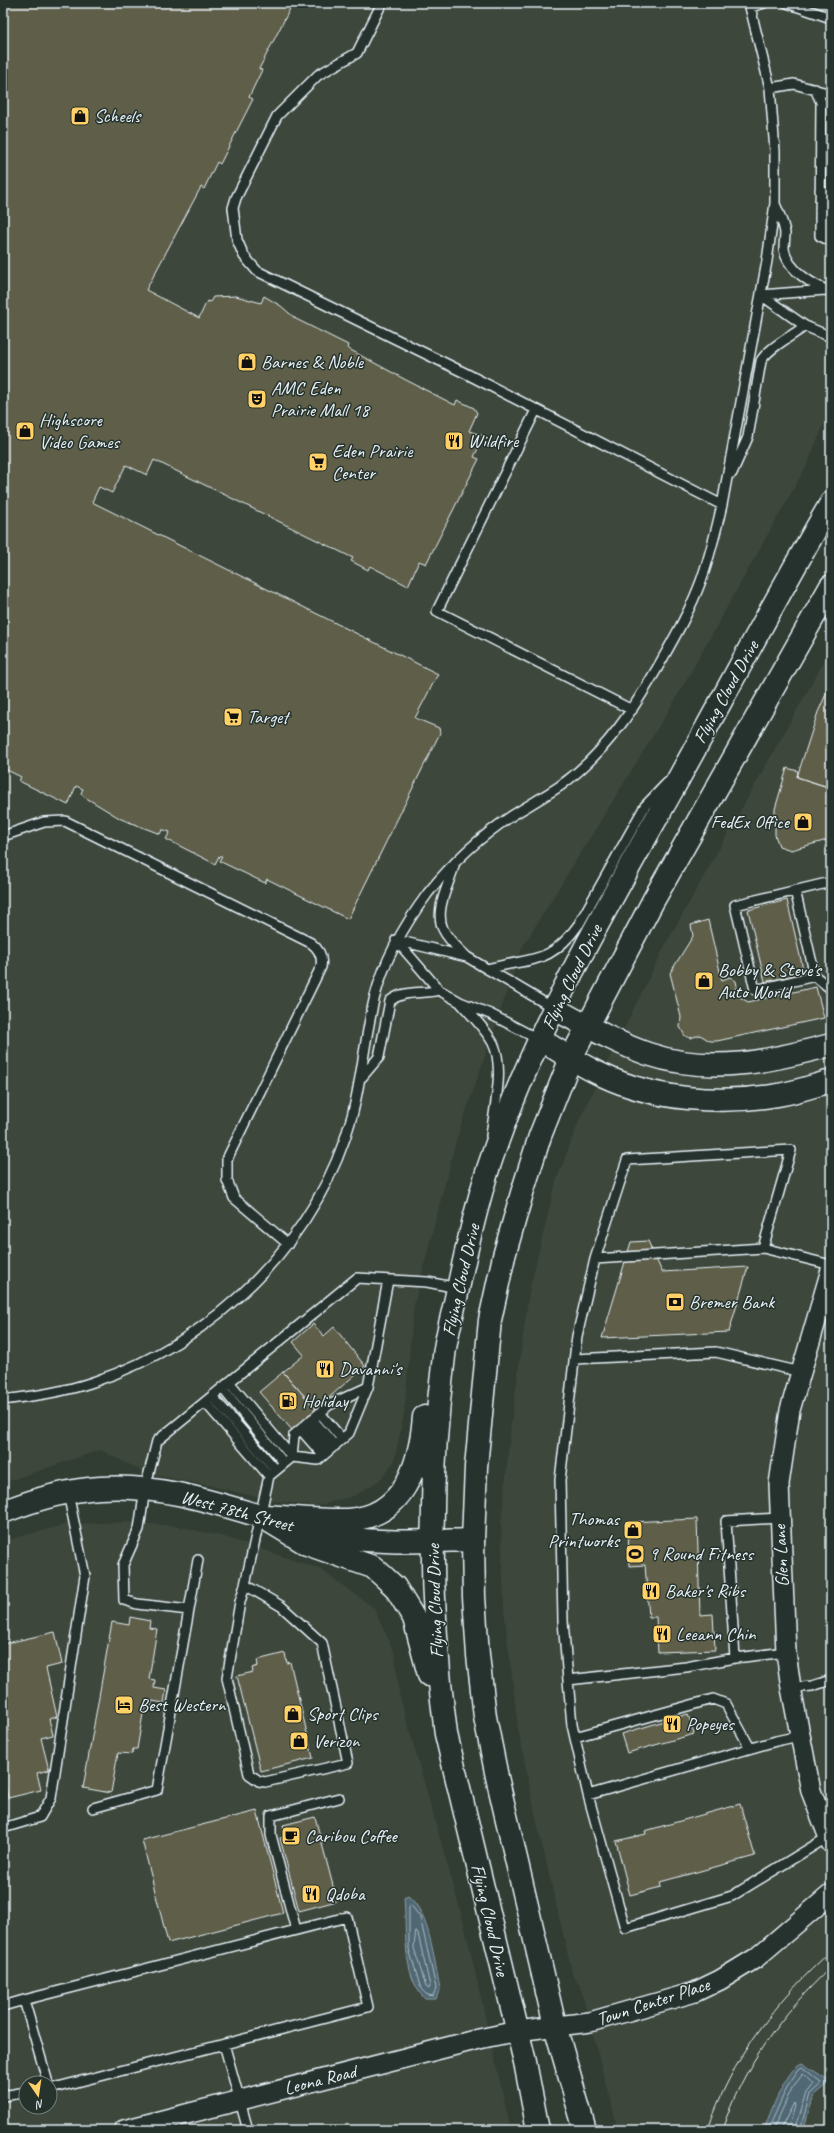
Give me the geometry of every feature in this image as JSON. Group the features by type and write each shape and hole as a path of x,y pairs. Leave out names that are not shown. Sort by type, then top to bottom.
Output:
{"main road":[{"name":"Flying Cloud Drive","path":"538,2130 517,2031 446,1734 437,1658 432,1575 434,1477 444,1353 458,1288 488,1171 504,1125 565,985 831,503"},
{"name":"Flying Cloud Drive","path":"585,2130 555,2026 497,1777 485,1717 478,1655 473,1540 477,1453 490,1320 504,1256 522,1193 540,1136 571,1058 653,901 831,586"},
{"path":"555,1009 587,1026 649,1054 700,1064 734,1065 771,1060 831,1045"},
{"path":"540,1040 602,1075 636,1087 676,1096 739,1100 778,1095 831,1081"},
{"path":"261,1516 349,1520 382,1510 397,1498 413,1472 422,1441 427,1382 444,1353"},
{"name":"West 78th Street","path":"3,1512 29,1502 68,1493 100,1488 145,1489 201,1500 340,1537 376,1541 473,1540"},
{"path":"261,1516 307,1544 373,1568 395,1587 414,1618 446,1734"}],"street":[{"name":"Glen Lane","path":"830,1275 790,1410 779,1484 786,1652 791,1688 810,1791 830,1840"},
{"name":"Town Center Place","path":"517,2031 590,2022 668,2001 720,1980 756,1958 831,1894"},
{"name":"Leona Road","path":"124,2130 150,2127 239,2100 479,2039 517,2031"}],"lane":[{"path":"382,3 357,53 318,75 277,116 233,208 237,240 244,256 256,271 467,374 722,505"},
{"path":"3,1400 38,1395 93,1382 148,1360 189,1335 224,1310 250,1288 288,1244 309,1214 340,1152 351,1119 361,1079 376,995 396,940 427,895 471,847 491,831 561,786 585,766 605,746 632,710 687,614 701,582 713,544 722,505 761,295 775,203 775,152 770,88 750,5 764,3"},
{"path":"787,3 831,18"},
{"path":"770,88 794,84 831,94"},
{"path":"815,89 821,102 820,236 831,241"},
{"path":"820,190 831,195"},
{"path":"775,203 785,232 784,249 787,259 794,269 828,291"},
{"path":"820,214 831,205"},
{"path":"820,214 831,214"},
{"path":"820,214 831,223"},
{"path":"820,214 831,232"},
{"path":"761,295 828,291"},
{"path":"761,295 805,326 830,338"},
{"path":"725,487 748,437 761,361 769,350 805,326"},
{"path":"536,410 437,611 632,710"},
{"path":"818,526 831,490"},
{"path":"487,969 538,958 556,950 567,940 579,924 645,806 688,760"},
{"path":"3,836 44,822 65,821 311,943 318,950 322,959 321,967 227,1159 226,1170 230,1190 234,1198 288,1244"},
{"path":"455,864 440,910 441,920 443,929 467,958"},
{"path":"815,976 755,990 735,905 831,882"},
{"path":"795,890 815,976 831,990"},
{"path":"396,940 467,958 555,1009"},
{"path":"396,940 439,990 460,1002 490,1014 540,1040"},
{"path":"361,1079 378,1057 390,1001 397,996 406,993 425,994 439,990"},
{"path":"460,1002 485,1031 492,1043 499,1068 488,1171"},
{"path":"763,1248 791,1150 627,1160 595,1259 577,1336 560,1480 563,1621 572,1725 588,1795 625,1928 732,1896 830,1840"},
{"path":"595,1259 763,1248 830,1275"},
{"path":"189,1610 137,1604 124,1600 123,1566 139,1529 145,1489 157,1440 357,1278 427,1282 458,1288"},
{"path":"225,1385 292,1457 318,1460 349,1433 368,1387 388,1280"},
{"path":"574,1359 716,1352 801,1372"},
{"path":"225,1385 284,1463"},
{"path":"245,1585 281,1606 322,1643 348,1763 265,1782 259,1781 250,1774 227,1678 240,1602 273,1473 292,1457 294,1435 329,1405 368,1387"},
{"path":"212,1396 273,1473"},
{"path":"205,1402 273,1473"},
{"path":"320,1413 342,1439"},
{"path":"307,1424 329,1450"},
{"path":"307,1424 329,1450"},
{"path":"3,1828 40,1817 51,1798 85,1576 68,1493"},
{"path":"735,1658 726,1521 780,1518"},
{"path":"93,1808 157,1790 198,1560"},
{"path":"568,1680 686,1667 735,1658 786,1652"},
{"path":"791,1688 812,1686 831,1680"},
{"path":"575,1736 713,1700 726,1704 750,1748"},
{"path":"588,1795 750,1748 799,1736"},
{"path":"296,1930 271,1835 271,1816 339,1798"},
{"path":"3,2006 347,1917 368,2007 58,2087"},
{"path":"24,2000 46,2075"},
{"path":"224,2044 248,2130"},
{"path":"3,2096 18,2093"}],"shaded area":[{"name":"Eden Prairie Center","path":"3,3 831,3 831,408 807,465 674,702 522,948 456,1141 414,1305 404,1415 394,1462 379,1481 354,1496 317,1506 273,1501 211,1486 148,1474 100,1450 3,1483"},
{"path":"831,649 831,2130 618,2130 580,1986 573,1977 536,1819 518,1729 504,1610 501,1524 511,1424 529,1291 556,1181 580,1118 664,947"},
{"path":"127,1522 177,1526 225,1537 320,1569 374,1608 395,1654 399,1693 464,1923 511,2130 3,2130 3,1541 67,1524"}],"water":[{"path":"408,1896 421,1914 430,1938 440,1988 436,1999 425,1999 417,1989 412,1977 407,1951 404,1898"},
{"path":"802,2063 828,2080 828,2084 814,2096 803,2130 764,2130 779,2093 790,2073"}],"building":[{"name":"Eden Prairie Center","path":"3,3 293,3 259,69 262,70 249,97 253,99 220,164 217,162 204,189 201,187 146,290 199,318 207,301 210,302 213,297 236,296 261,303 264,296 281,306 296,319 348,345 347,348 455,405 457,400 474,408 477,413 469,431 484,436 474,457 479,459 426,564 419,561 408,586 370,566 368,570 351,561 353,558 154,460 147,475 126,465 112,493 99,487 92,502 438,674 415,718 439,728 440,733 348,919 267,879 265,883 219,861 222,856 219,856 215,864 166,839 170,832 162,830 160,834 121,819 83,796 81,793 83,789 76,786 68,805 19,781 21,777 3,768"},
{"path":"831,683 831,788 797,777 818,712"},
{"name":"FedEx Office","path":"787,768 798,771 797,777 831,788 831,839 791,850 779,846 775,835 775,809"},
{"path":"787,900 804,973 765,982 748,910"},
{"name":"Bobby & Steve's Auto World","path":"708,920 722,980 730,977 736,981 737,986 733,993 748,1002 816,987 824,1018 717,1041 710,1041 700,1035 690,1038 685,1036 680,1027 681,1017 670,973 693,936 691,925"},
{"name":"Bremer Bank","path":"648,1241 662,1272 748,1267 729,1332 602,1338 631,1242"},
{"name":"Davanni's","path":"313,1324 324,1336 334,1327 365,1366 316,1409 283,1372 304,1355 293,1342"},
{"name":"Holiday","path":"283,1372 316,1409 292,1430 259,1392"},
{"path":"697,1519 700,1615 713,1614 715,1650 658,1652 656,1617 649,1617 645,1565 629,1566 628,1522"},
{"name":"Best Western","path":"130,1617 150,1621 149,1628 157,1629 149,1679 155,1680 154,1688 166,1690 164,1703 152,1701 151,1709 144,1708 137,1749 133,1749 132,1754 118,1753 111,1793 83,1788 112,1622 129,1625"},
{"path":"55,1632 62,1664 46,1668 57,1717 49,1719 53,1735 41,1738 49,1770 37,1773 41,1790 8,1798 3,1776 3,1644"},
{"path":"285,1653 287,1663 290,1662 313,1758 261,1771 237,1676 253,1672 252,1668 258,1666 257,1660"},
{"name":"Popeyes","path":"688,1714 694,1734 627,1753 621,1734"},
{"path":"740,1804 755,1856 660,1882 661,1887 630,1895 616,1841 646,1834 645,1831"},
{"path":"257,1811 283,1913 168,1943 142,1840"},
{"path":"315,1817 337,1901 299,1911 280,1838 286,1837 283,1825"}],"tram line":[{"path":"708,2130 717,2104 742,2056 774,2011 792,1990 831,1951"},
{"path":"722,2130 741,2084 766,2042 796,2003 831,1967"}],"place":[{"name":"Scheels","path":"80,116"},
{"name":"Barnes & Noble","path":"247,362"},
{"name":"AMC Eden Prairie Mall 18","path":"257,399"},
{"name":"Highscore Video Games","path":"25,431"},
{"name":"Wildfire","path":"454,441"},
{"name":"Eden Prairie Center","path":"318,462"},
{"name":"Target","path":"233,717"},
{"name":"FedEx Office","path":"803,822"},
{"name":"Bobby & Steve's Auto World","path":"704,981"},
{"name":"Bremer Bank","path":"675,1302"},
{"name":"Davanni's","path":"325,1369"},
{"name":"Holiday","path":"288,1401"},
{"name":"Thomas Printworks","path":"633,1530"},
{"name":"9 Round Fitness","path":"635,1554"},
{"name":"Baker's Ribs","path":"651,1591"},
{"name":"Leeann Chin","path":"662,1634"},
{"name":"Best Western","path":"124,1705"},
{"name":"Sport Clips","path":"293,1714"},
{"name":"Popeyes","path":"672,1724"},
{"name":"Verizon","path":"299,1741"},
{"name":"Caribou Coffee","path":"291,1836"},
{"name":"Qdoba","path":"311,1894"}]}
